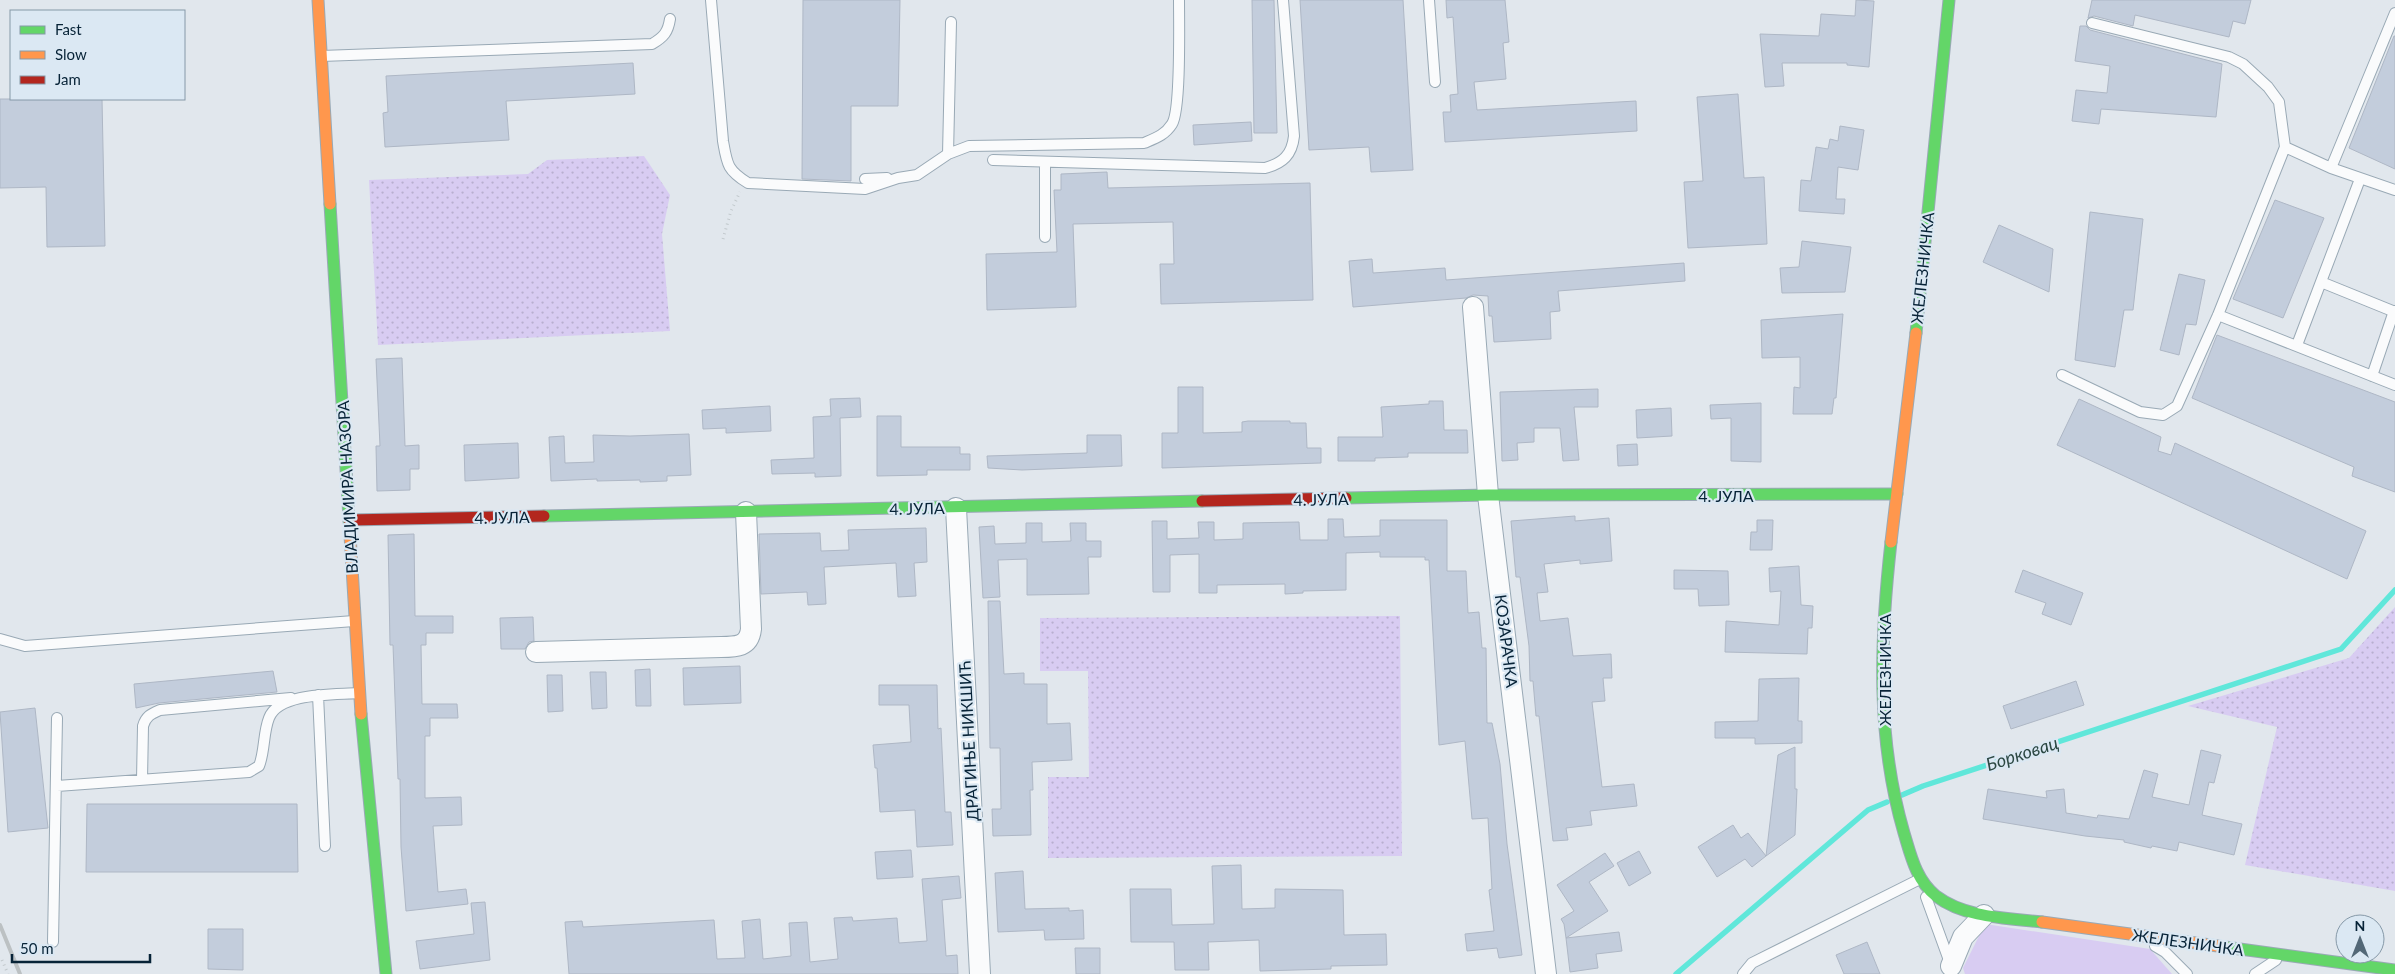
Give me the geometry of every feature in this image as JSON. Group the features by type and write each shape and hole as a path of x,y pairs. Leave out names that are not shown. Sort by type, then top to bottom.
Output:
{"street":[{"name":"ВЛАДИМИРА НАЗОРА","path":"318,0 359,694 386,974"},
{"name":"ЖЕЛЕЗНИЧКА","path":"1949,0 1920,297 1885,592 1881,667 1882,719 1890,777 1898,818 1920,878 1942,900 1964,911 1984,915 2395,970"},
{"name":"КОЗАРАЧКА","path":"1473,306 1488,495 1522,762 1546,974"},
{"name":"4. ЈУЛА","path":"349,520 1488,495 1897,494"},
{"name":"ДРАГИЊЕ НИКШИЋ","path":"956,508 980,974"},
{"path":"536,652 743,645 749,640 751,629 746,512"},
{"path":"1952,970 1963,937 1984,915"}],"lane":[{"path":"711,0 720,113 726,157 733,174 748,184 865,189 898,178"},
{"path":"865,179 898,178 917,175 948,154 969,146 1144,143 1163,136 1173,122 1177,104 1179,0"},
{"path":"993,160 1264,168 1278,164 1288,156 1293,147 1294,136 1283,0"},
{"path":"1430,0 1435,82"},
{"path":"2331,168 2395,13"},
{"path":"321,56 652,44 668,31 670,19"},
{"path":"948,154 951,22"},
{"path":"2062,375 2140,412 2163,414 2177,406 2218,314 2285,147 2279,102 2268,87 2242,64 2229,57 2092,23"},
{"path":"2285,147 2331,168 2395,190"},
{"path":"1045,162 1045,237"},
{"path":"2297,345 2360,179"},
{"path":"2321,282 2394,311 2372,376"},
{"path":"2218,314 2395,385"},
{"path":"0,639 25,646 355,621"},
{"path":"142,780 143,726 145,719 150,714 160,710 314,696 359,694"},
{"path":"57,786 249,772 259,766 261,762 270,715 291,700 314,696"},
{"path":"314,696 325,846"},
{"path":"53,942 58,718"},
{"path":"1743,974 1752,963 1920,878 1952,970"},
{"path":"2137,935 2165,952 2187,974"},
{"path":"2255,974 2286,955"}],"path":[{"path":"723,239 731,210 740,192 748,184"},
{"path":"2,960 8,974"}],"shaded area":[{"path":"644,156 670,195 662,234 670,331 378,345 369,180 528,174 547,160"},
{"path":"2395,607 2395,891 2245,865 2277,727 2188,706 2349,658"},
{"path":"1400,616 1402,856 1048,858 1048,777 1089,777 1088,671 1040,671 1040,618"},
{"path":"1985,924 2150,949 2172,974 1965,974 1963,968"}],"building":[{"path":"803,0 900,0 898,106 851,106 851,181 802,179"},
{"path":"1252,0 1274,0 1277,133 1254,133"},
{"path":"1300,0 1403,0 1413,170 1371,172 1369,147 1309,150"},
{"path":"1446,0 1505,0 1509,42 1503,43 1506,79 1474,82 1477,110 1636,101 1637,131 1445,142 1443,112 1451,112 1450,95 1458,94 1453,17 1447,18"},
{"path":"1856,0 1874,1 1869,67 1847,65 1847,63 1782,63 1784,86 1765,87 1760,34 1819,36 1821,14 1855,16"},
{"path":"2092,0 2251,0 2245,24 2233,21 2229,37 2135,15 2133,26 2094,16 2088,18"},
{"path":"2080,26 2086,26 2090,30 2222,64 2216,117 2101,109 2099,124 2072,121 2076,90 2107,93 2110,66 2075,61"},
{"path":"2395,36 2395,169 2349,148"},
{"path":"633,63 635,94 506,101 509,140 385,147 383,113 388,112 386,76"},
{"path":"1738,94 1744,178 1764,177 1767,244 1688,248 1684,182 1703,181 1697,97"},
{"path":"0,99 102,100 105,246 47,247 46,187 0,188"},
{"path":"1251,122 1252,141 1194,145 1193,125"},
{"path":"1840,126 1864,130 1858,170 1838,167 1836,199 1845,199 1844,214 1799,211 1801,180 1811,181 1816,147 1828,149 1830,139 1838,141"},
{"path":"1107,172 1108,188 1310,183 1313,300 1161,304 1160,264 1174,264 1173,222 1073,224 1076,307 987,310 986,254 1057,252 1054,190 1061,190 1061,174"},
{"path":"2275,200 2324,218 2283,318 2233,299"},
{"path":"2090,212 2143,219 2133,310 2124,310 2115,367 2075,360"},
{"path":"1999,225 2053,249 2049,292 1983,262"},
{"path":"1802,241 1851,247 1845,292 1782,293 1780,268 1799,267"},
{"path":"1372,259 1373,273 1445,268 1446,280 1684,263 1685,281 1558,291 1560,311 1550,312 1551,339 1494,342 1492,316 1489,316 1488,296 1473,295 1466,298 1353,307 1349,261"},
{"path":"2179,274 2205,280 2196,325 2186,324 2179,355 2160,350"},
{"path":"1843,314 1836,398 1834,398 1832,414 1793,414 1794,387 1800,388 1800,357 1762,358 1761,320"},
{"path":"2217,335 2395,402 2395,492 2352,476 2354,467 2192,398"},
{"path":"402,358 405,446 419,445 419,469 410,469 410,490 377,491 376,446 380,446 376,359"},
{"path":"1178,387 1203,387 1203,433 1242,432 1242,422 1248,421 1306,423 1307,448 1321,448 1321,463 1162,468 1162,433 1178,433"},
{"path":"1598,389 1598,407 1574,407 1579,460 1563,461 1560,428 1534,428 1534,442 1517,443 1518,460 1502,461 1500,392"},
{"path":"860,398 861,417 840,418 841,476 815,477 815,473 772,474 771,460 814,458 813,417 831,416 830,399"},
{"path":"2079,399 2161,437 2158,451 2171,455 2175,443 2366,531 2347,579 2057,445"},
{"path":"1429,401 1443,401 1444,430 1467,430 1468,453 1408,453 1408,457 1375,458 1375,461 1338,461 1338,437 1383,437 1381,407 1429,404"},
{"path":"1761,403 1761,462 1731,461 1731,418 1711,419 1710,405"},
{"path":"770,406 771,431 726,433 726,428 703,429 702,410"},
{"path":"1671,408 1672,436 1637,438 1636,410"},
{"path":"877,416 901,416 901,447 960,447 960,454 970,454 970,470 927,470 927,475 877,476"},
{"path":"689,434 691,475 667,476 667,481 597,481 597,479 551,481 549,437 564,436 565,463 594,462 593,435"},
{"path":"1087,435 1121,435 1122,466 1022,470 988,468 987,456 1087,453"},
{"path":"518,443 519,478 465,481 464,445"},
{"path":"1637,444 1638,465 1618,466 1617,445"},
{"path":"1575,516 1575,521 1609,518 1612,561 1580,564 1580,560 1544,564 1548,592 1537,593 1540,621 1568,618 1573,656 1611,654 1612,678 1603,678 1605,701 1592,702 1602,787 1634,784 1637,806 1590,811 1592,825 1566,828 1568,840 1553,841 1539,716 1536,716 1533,681 1530,681 1529,646 1520,577 1516,577 1511,521"},
{"path":"1328,519 1343,519 1344,537 1380,536 1380,520 1447,520 1447,571 1466,571 1468,613 1479,612 1482,648 1486,648 1487,723 1492,723 1500,764 1507,844 1522,955 1499,958 1497,948 1467,951 1465,934 1494,931 1489,890 1492,889 1488,818 1472,819 1465,741 1439,745 1429,560 1425,560 1425,557 1380,557 1380,552 1346,553 1346,590 1303,591 1303,593 1285,594 1285,584 1217,585 1217,593 1199,593 1199,554 1170,555 1170,592 1153,592 1152,521 1167,521 1167,539 1199,538 1198,522 1214,522 1214,540 1243,539 1243,523 1299,522 1300,540 1328,540"},
{"path":"1757,520 1773,520 1772,550 1750,550 1751,532 1757,532"},
{"path":"1026,523 1042,523 1042,542 1071,541 1070,523 1086,523 1086,541 1101,541 1101,557 1088,557 1089,594 1027,595 1027,559 998,560 1000,597 983,598 979,527 994,526 995,544 1026,543"},
{"path":"926,528 927,562 914,563 916,596 898,597 896,563 824,567 826,604 808,605 807,592 761,594 759,534 820,533 821,551 849,550 848,530"},
{"path":"414,534 415,616 453,616 453,633 426,633 426,645 421,645 422,704 457,704 458,718 430,718 430,736 425,736 425,798 461,797 462,825 433,826 438,892 466,889 468,904 406,911 401,847 400,779 398,779 393,645 390,645 388,535"},
{"path":"1799,566 1801,605 1813,606 1812,628 1808,628 1807,654 1725,652 1726,621 1779,625 1781,591 1770,592 1769,568"},
{"path":"1674,570 1728,571 1729,605 1699,606 1698,589 1674,589"},
{"path":"2023,570 2083,593 2071,625 2042,614 2046,603 2015,592"},
{"path":"988,601 1000,601 1004,674 1024,673 1024,684 1047,684 1047,724 1070,723 1072,760 1032,762 1033,790 1030,790 1031,835 993,836 992,809 1001,809 1000,748 990,748"},
{"path":"533,617 534,641 529,642 525,649 501,649 500,618"},
{"path":"740,666 741,703 684,705 683,668"},
{"path":"650,669 651,706 636,706 635,670"},
{"path":"273,671 277,692 159,703 136,708 134,684"},
{"path":"590,672 606,672 607,708 592,709"},
{"path":"547,675 562,675 563,711 548,712"},
{"path":"1799,678 1798,721 1802,721 1802,743 1755,744 1755,738 1715,738 1715,722 1758,721 1759,679"},
{"path":"2076,681 2084,705 2011,729 2003,706"},
{"path":"879,685 937,685 938,729 941,728 945,812 951,812 953,845 917,847 915,810 880,812 877,768 875,768 873,745 911,742 909,705 879,705"},
{"path":"35,708 48,828 8,832 0,712"},
{"path":"1795,747 1795,789 1797,789 1795,835 1766,856 1778,755"},
{"path":"2201,750 2221,755 2214,783 2209,782 2202,815 2242,824 2234,855 2179,842 2177,851 2152,846 2151,848 2124,842 2124,840 2085,836 1983,819 1988,789 2047,798 2046,791 2064,789 2066,813 2097,818 2098,815 2129,819 2144,770 2158,774 2152,797 2189,805"},
{"path":"87,804 297,804 298,872 86,872"},
{"path":"1733,825 1741,838 1748,833 1766,856 1752,867 1745,859 1717,877 1698,847"},
{"path":"911,850 913,877 877,879 875,852"},
{"path":"1639,851 1651,873 1629,886 1617,863"},
{"path":"1605,853 1614,866 1589,882 1608,911 1566,938 1564,924 1561,919 1574,911 1557,885"},
{"path":"1241,865 1242,909 1275,908 1275,889 1343,890 1344,935 1386,934 1387,965 1331,966 1331,969 1260,971 1259,940 1208,942 1209,970 1175,970 1174,942 1131,942 1130,889 1171,889 1172,925 1214,924 1212,866"},
{"path":"1023,871 1025,909 1069,908 1069,911 1083,910 1084,939 1045,940 1044,930 998,932 995,873"},
{"path":"959,876 961,898 942,900 946,956 957,955 958,974 569,974 565,922 582,921 583,927 714,920 717,959 745,958 742,921 760,919 763,959 791,956 789,923 807,922 810,962 838,959 834,918 852,917 853,921 897,918 899,943 927,941 922,879"},
{"path":"485,902 490,960 420,969 416,941 474,934 471,903"},
{"path":"208,929 243,929 243,970 208,969"},
{"path":"1619,932 1622,951 1596,954 1598,968 1570,972 1566,938"},
{"path":"1867,942 1880,974 1844,974 1836,955"},
{"path":"1075,948 1100,948 1100,974 1076,974"}],"waterway":[{"name":"Борковац","path":"1902,795 1923,786 2341,649 2395,590"},
{"name":"Борковац","path":"1676,974 1868,810 1887,802"}],"railway":[{"path":"0,925 20,974"}],"traffic: fast":[{"path":"1916,333 1949,0"},
{"path":"330,204 350,535"},
{"path":"1346,498 1488,495 1897,494"},
{"path":"544,516 1202,501"},
{"path":"1891,542 1884,616 1883,689 1885,725 1895,797 1915,867 1929,890 1947,903 1960,909 1987,916 2042,922"},
{"path":"361,714 386,974"},
{"path":"2225,947 2395,970"}],"traffic: slow":[{"path":"318,0 330,204"},
{"path":"1891,542 1916,333"},
{"path":"350,535 361,714"},
{"path":"2042,922 2225,947"}],"traffic: jam":[{"path":"1202,501 1346,498"},
{"path":"349,520 544,516"}]}
